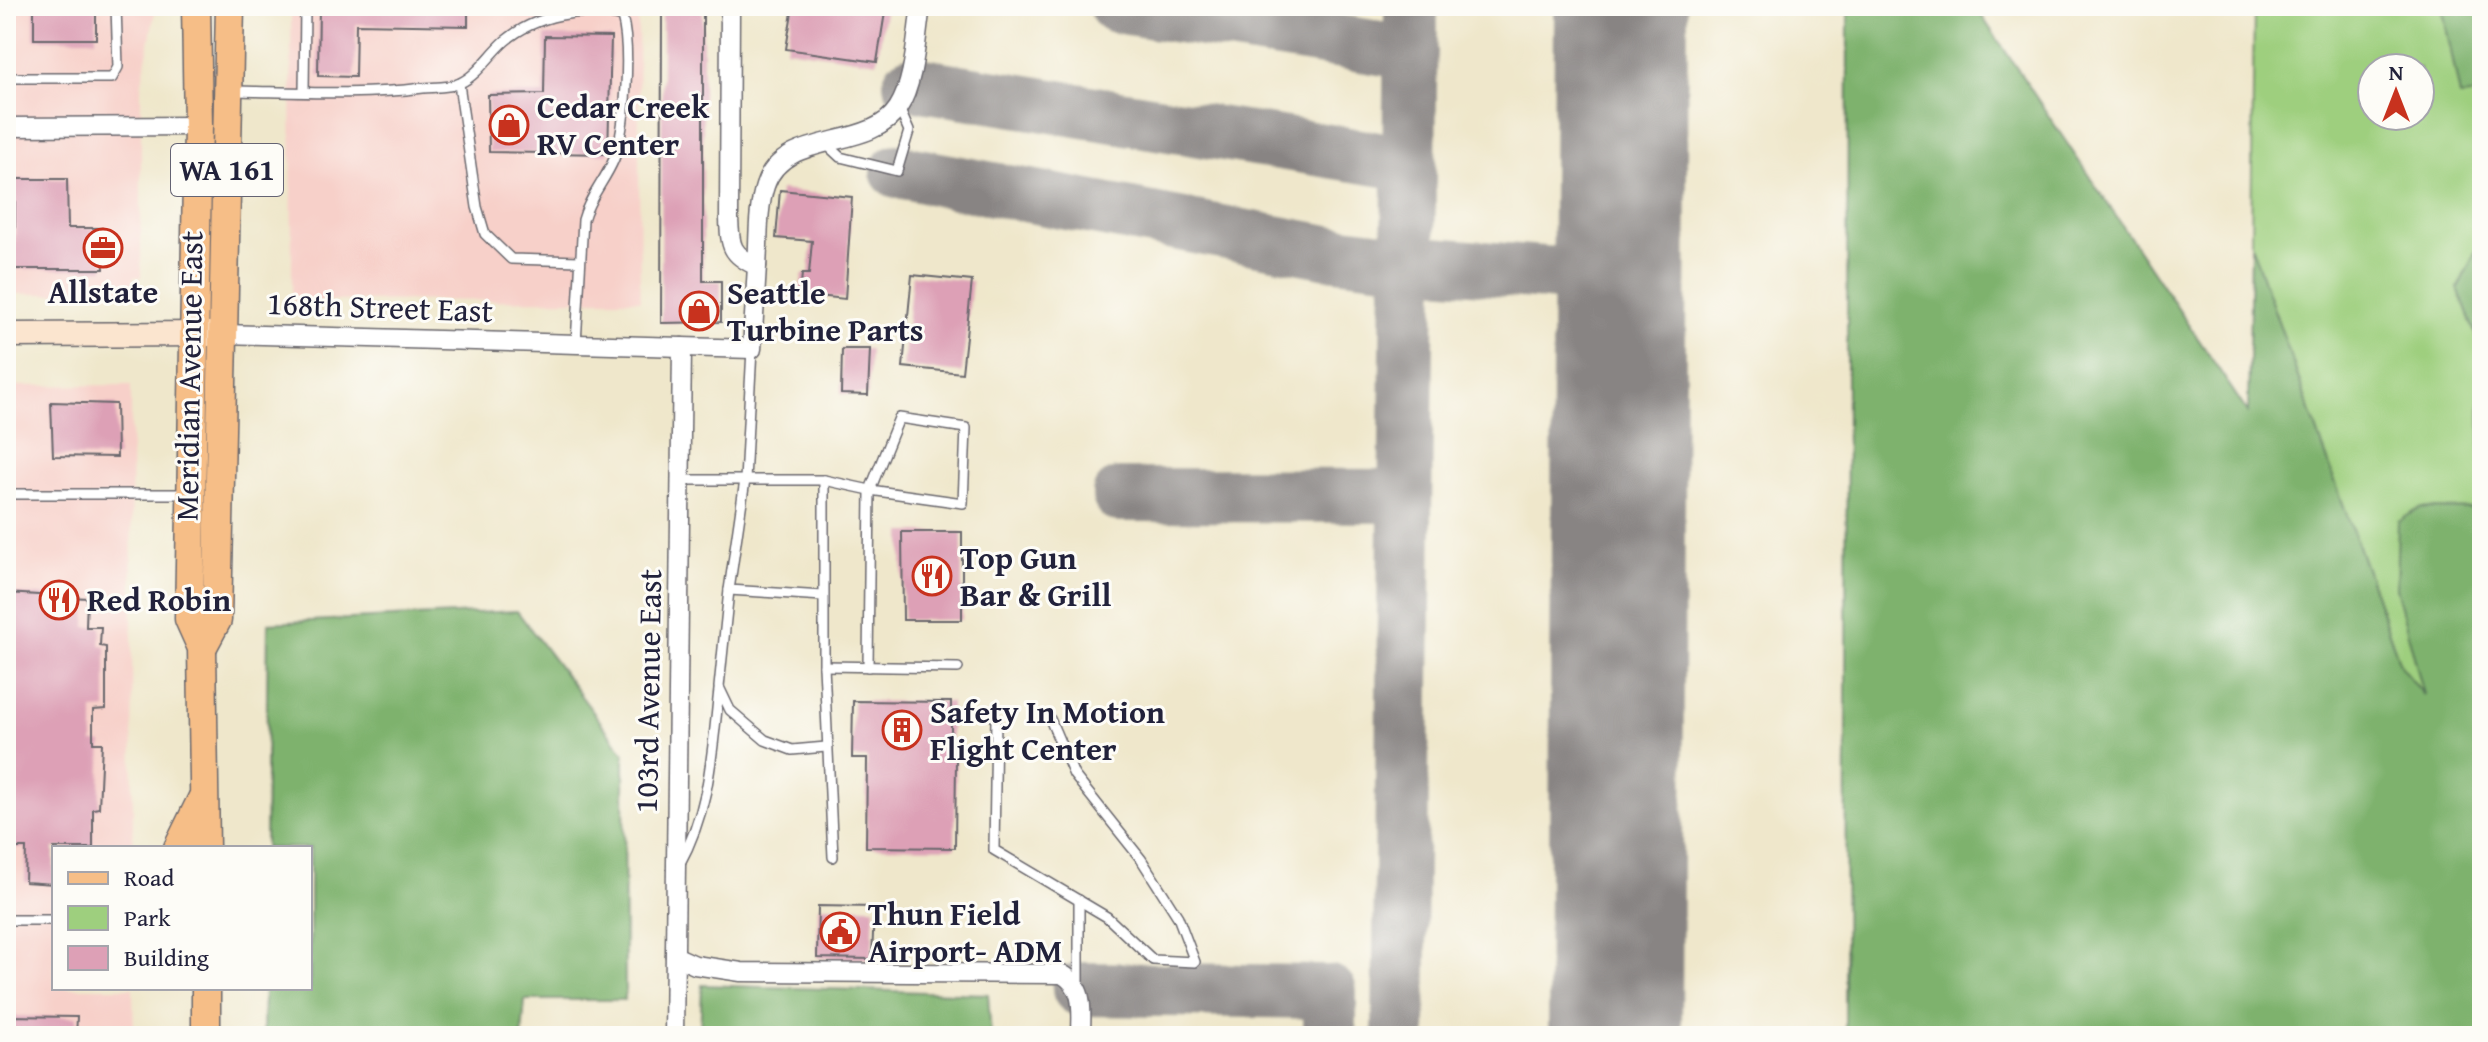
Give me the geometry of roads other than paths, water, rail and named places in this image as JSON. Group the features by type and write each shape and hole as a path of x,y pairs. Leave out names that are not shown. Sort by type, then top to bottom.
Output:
{"main road":[{"name":"Meridian Avenue East","path":"202,648 217,620 230,6"},
{"name":"WA 161","path":"196,9 198,126"},
{"name":"Meridian Avenue East","path":"198,126 189,619 202,648 205,846"},
{"path":"179,846 204,794"},
{"path":"206,990 206,1036"}],"street":[{"path":"730,6 730,237 734,252 757,266"},
{"path":"752,349 764,189 770,174 782,161 801,150 872,128 899,108 910,83 921,6"},
{"path":"6,127 198,126"},
{"name":"168th Street East","path":"6,335 194,333 752,349"},
{"name":"103rd Avenue East","path":"674,1036 682,347"},
{"path":"675,956 695,965 741,972 1062,974 1073,980 1079,989 1081,1036"}],"lane":[{"path":"6,78 112,78 118,67 116,6"},
{"path":"304,92 305,6"},
{"path":"229,91 375,94 459,84 487,62 506,40 550,17 574,13 611,13 622,17 626,31 619,143 613,163 588,203 583,220 576,344"},
{"path":"459,84 477,207 485,234 511,259 580,261"},
{"path":"825,143 840,157 897,171 909,131 899,108"},
{"path":"676,870 693,841 709,789 729,590 745,480 752,349"},
{"path":"681,480 824,480 870,490 963,503 966,428 899,418 870,490 868,667"},
{"path":"824,480 824,666 833,857"},
{"path":"6,494 190,494"},
{"path":"729,590 823,596"},
{"path":"824,666 958,668"},
{"path":"719,687 730,710 765,740 792,750 826,747"},
{"path":"996,718 994,850 1107,917 1153,960 1195,962 1178,917 1141,859 1074,775 1050,719"},
{"path":"1079,900 1079,989"},
{"path":"6,920 52,920"}],"place":[{"name":"Cedar Creek RV Center","path":"509,125"},
{"name":"Allstate","path":"103,248"},
{"name":"Seattle Turbine Parts","path":"699,311"},
{"name":"Top Gun Bar & Grill","path":"932,576"},
{"name":"Red Robin","path":"59,600"},
{"name":"Safety In Motion Flight Center","path":"902,730"},
{"name":"Thun Field Airport- ADM","path":"840,932"}]}
